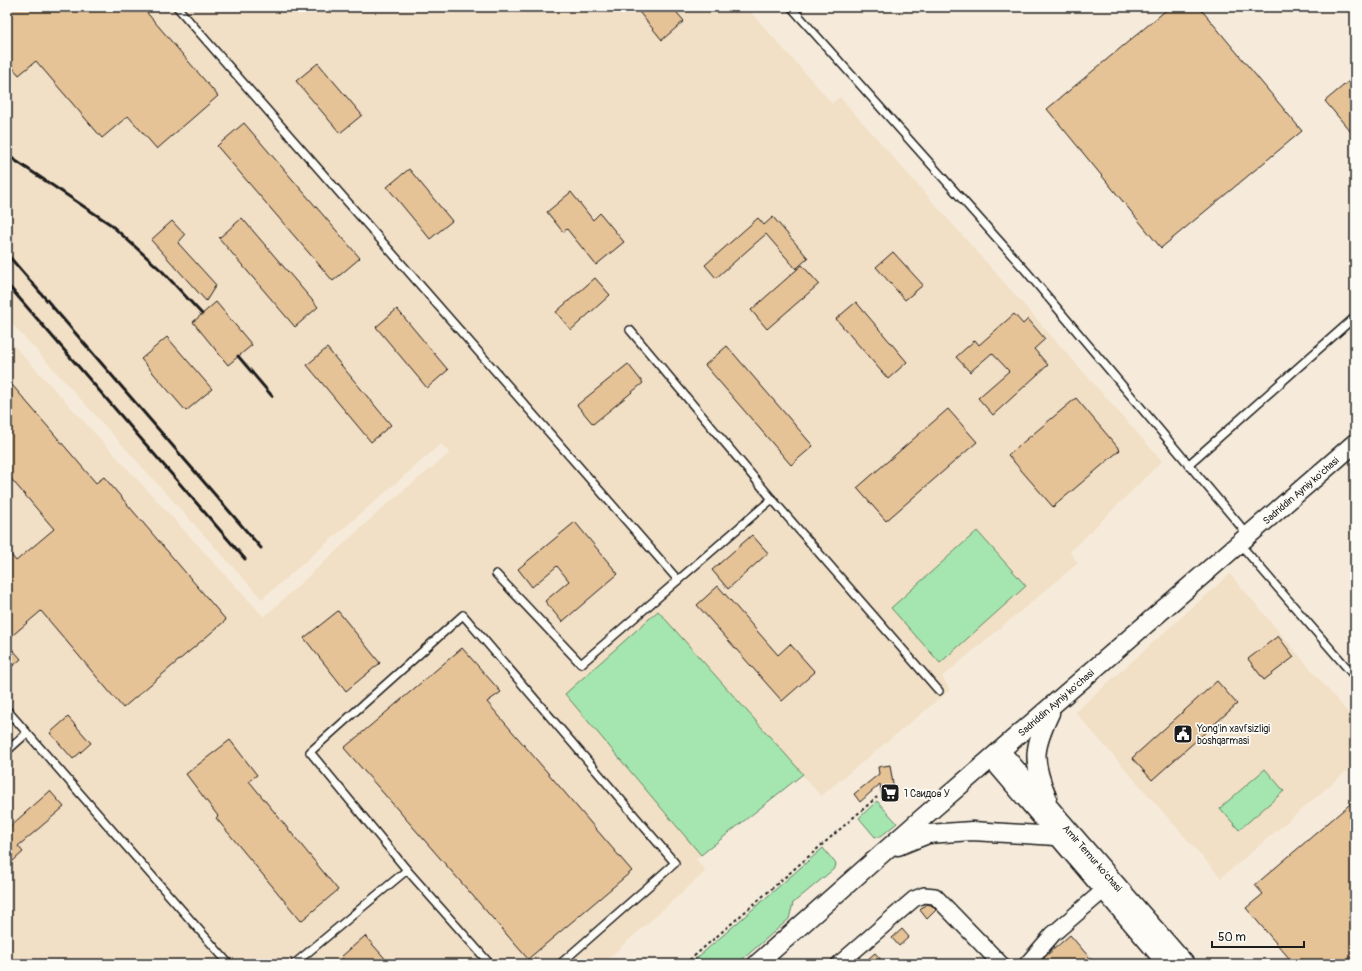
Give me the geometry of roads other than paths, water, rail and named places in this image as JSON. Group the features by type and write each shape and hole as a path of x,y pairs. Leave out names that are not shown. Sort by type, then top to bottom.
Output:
{"street":[{"name":"Sadriddin Ayniy ko'chasi","path":"757,964 1355,443"},
{"path":"1052,809 1041,782 1037,766 1036,752 1040,735 1053,706"},
{"name":"Amir Temur ko'chasi","path":"996,755 1052,809 1185,964"},
{"name":"Amir Temur ko'chasi","path":"996,755 1056,836 1167,964"},
{"path":"888,850 928,834 972,831 1056,836"},
{"path":"1028,964 1053,934 1104,890"},
{"path":"839,964 914,899 924,895 935,896 1001,964"}],"lane":[{"path":"177,7 678,580"},
{"path":"791,7 1026,271 1188,465 1243,539 1355,677"},
{"path":"1188,465 1355,317"},
{"path":"630,330 772,499 939,691"},
{"path":"496,574 581,664 772,499"},
{"path":"490,964 407,870 310,752 463,615 676,863 560,964"},
{"path":"7,710 229,964"},
{"path":"7,751 28,733"},
{"path":"294,964 407,870"}],"railway":[{"path":"7,155 110,224 163,272 202,314"},
{"path":"7,254 261,548"},
{"path":"7,284 245,559"},
{"path":"238,356 272,396"}],"place":[{"name":"Yong'in xavfsizligi boshqarmasi","path":"1183,734"},
{"name":"1 Саидов У","path":"890,793"}]}
